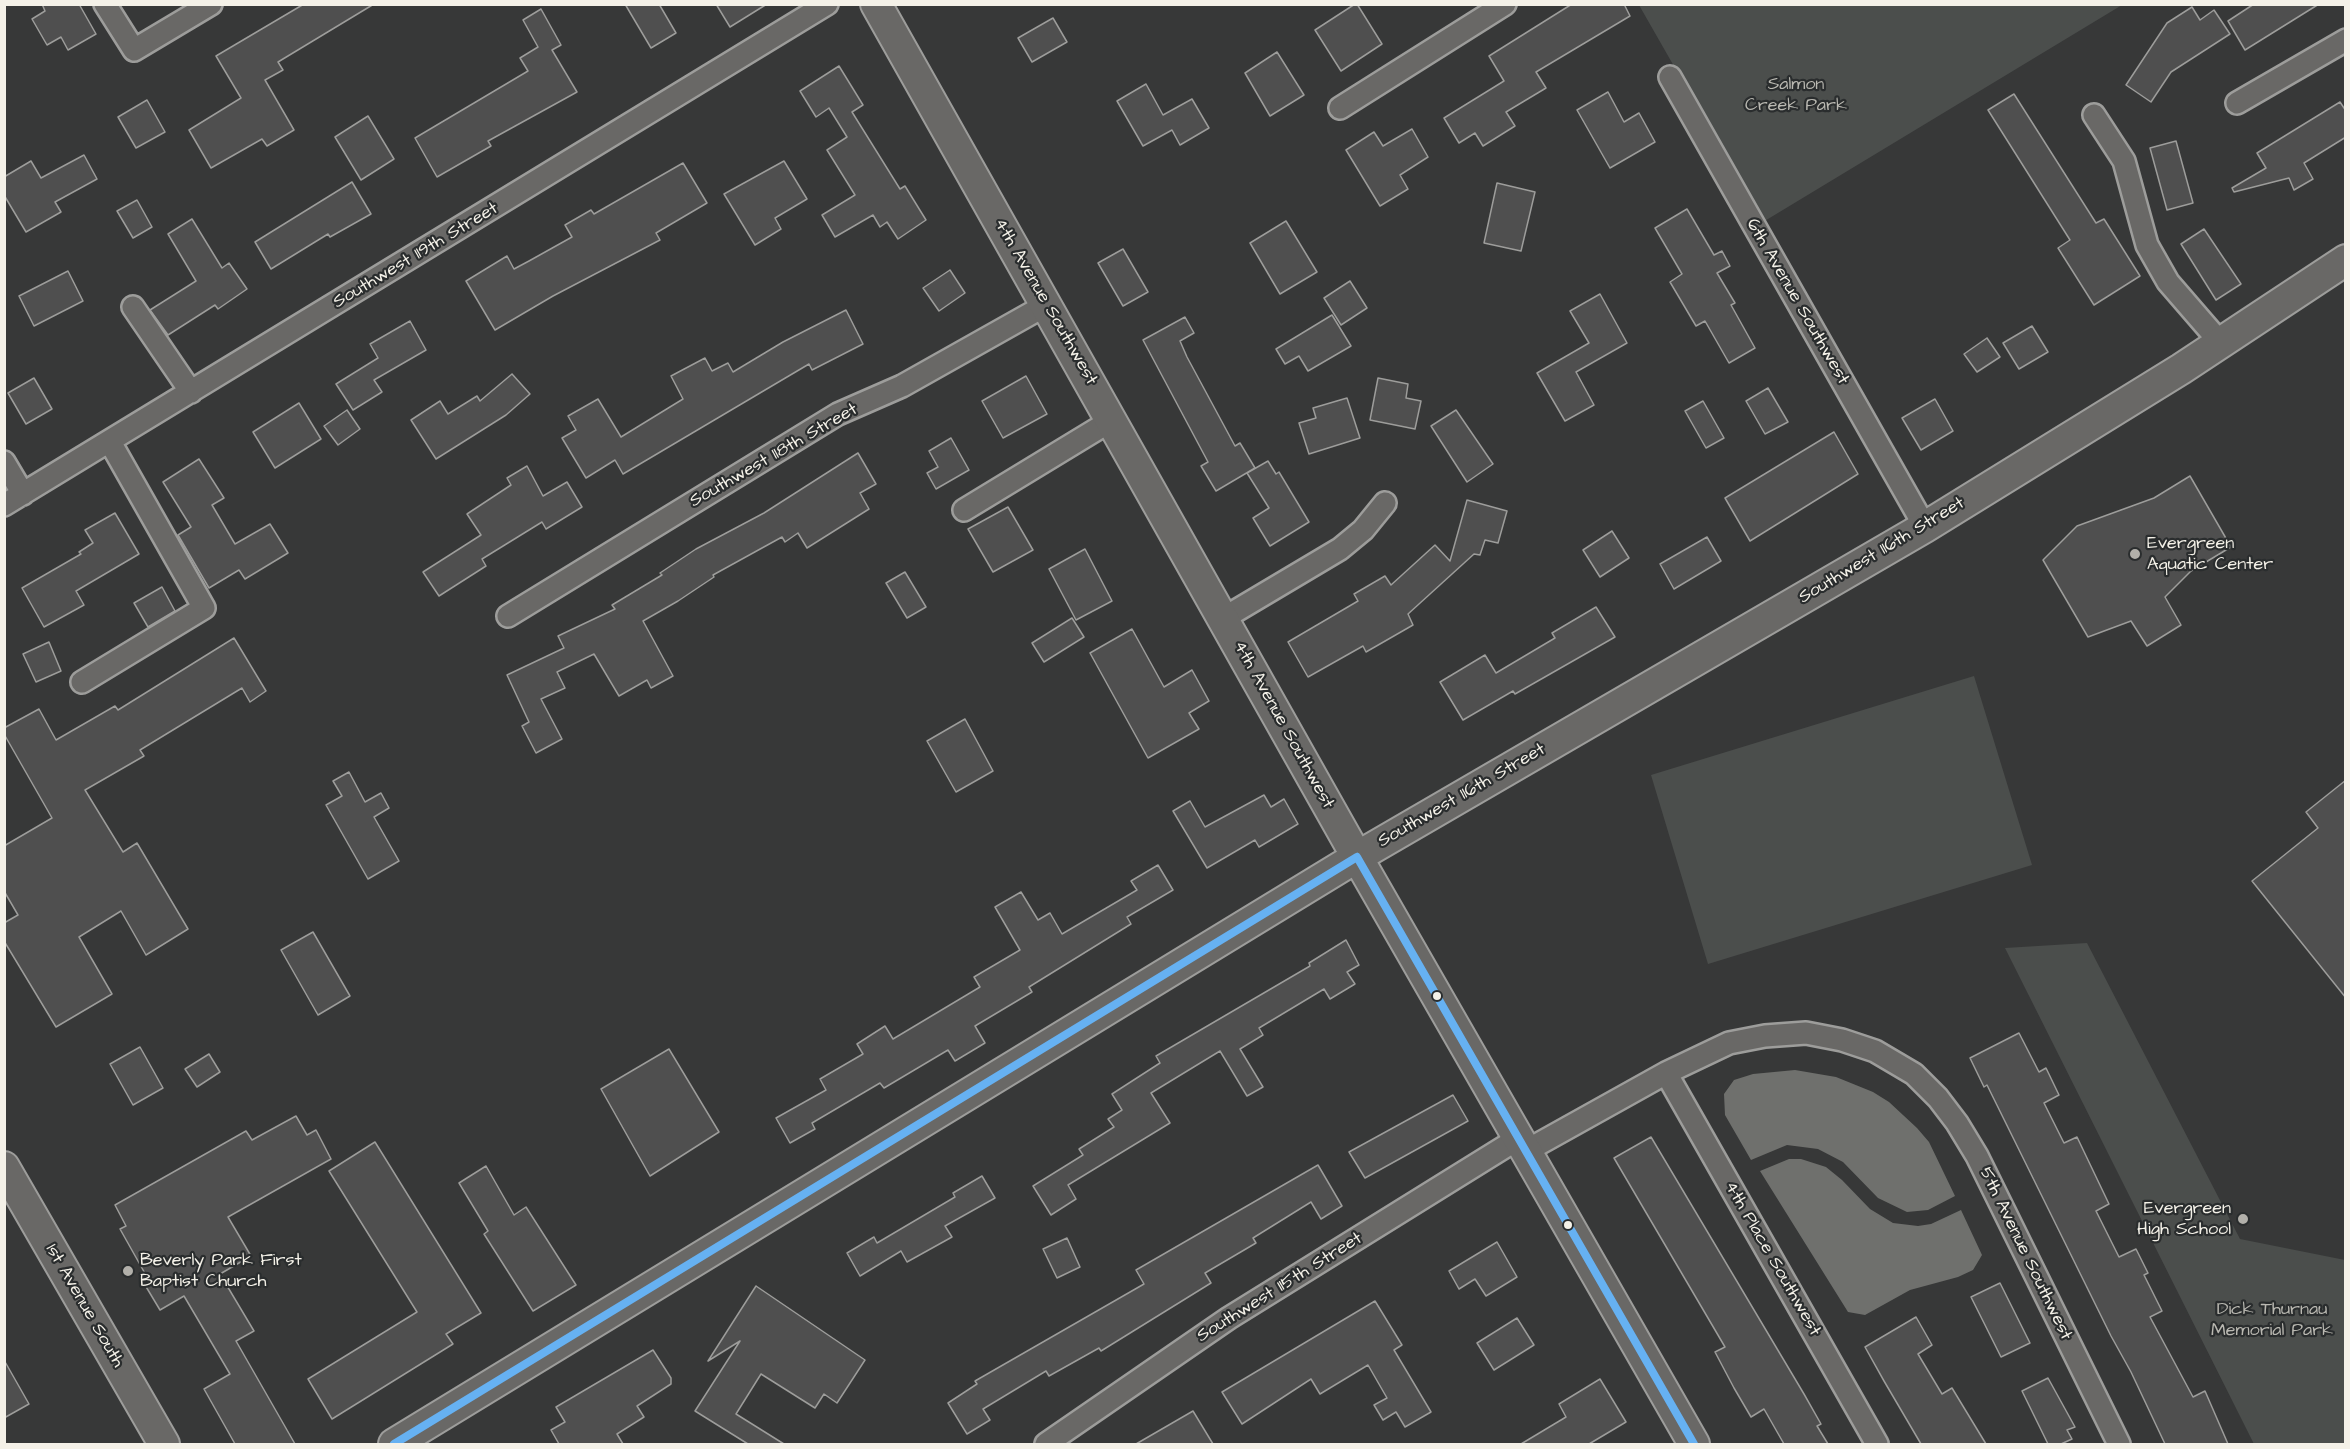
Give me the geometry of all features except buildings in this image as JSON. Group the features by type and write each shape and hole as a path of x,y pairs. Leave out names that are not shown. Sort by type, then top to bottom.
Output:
{"street":[{"path":"105,4 134,50 210,4"},
{"name":"Southwest 119th Street","path":"4,505 827,4"},
{"name":"4th Avenue Southwest","path":"876,4 1357,857 1694,1444"},
{"path":"1340,108 1505,4"},
{"path":"2237,103 2346,40"},
{"name":"6th Avenue Southwest","path":"1670,77 1925,527"},
{"path":"2094,115 2124,161 2147,245 2168,282 2219,341"},
{"name":"Southwest 116th Street","path":"394,1444 1357,857 1925,527 2181,369 2219,341 2346,260"},
{"name":"Southwest 118th Street","path":"508,616 838,414 902,386 1046,305"},
{"path":"133,307 191,392"},
{"path":"964,510 1112,420"},
{"path":"82,682 204,608 110,442"},
{"path":"4,462 23,494"},
{"path":"1224,618 1340,549 1363,530 1385,503"},
{"name":"Southwest 115th Street","path":"1046,1444 1229,1318 1522,1145 1729,1043 1765,1036 1806,1033 1842,1040 1875,1051 1914,1074"},
{"name":"4th Place Southwest","path":"1666,1073 1877,1444"},
{"name":"5th Avenue Southwest","path":"1914,1074 1938,1098 1977,1156 2119,1444"},
{"name":"1st Avenue South","path":"4,1167 164,1444"}],"green space":[{"name":"Salmon Creek Park","path":"1639,5 2122,5 1763,222"},
{"path":"1974,676 2032,865 1708,964 1651,775"},
{"name":"Dick Thurnau Memorial Park","path":"2087,943 2240,1239 2345,1260 2345,1444 2254,1444 2005,948"}],"shaded area":[{"path":"1795,1070 1836,1077 1873,1092 1889,1102 1929,1142 1955,1196 1928,1210 1907,1212 1878,1198 1843,1162 1818,1149 1787,1145 1751,1160 1725,1115 1724,1094 1734,1080 1753,1074"},
{"path":"1789,1159 1801,1159 1826,1167 1870,1209 1893,1223 1918,1226 1931,1224 1961,1210 1982,1255 1973,1270 1958,1277 1910,1290 1865,1315 1848,1312 1760,1171"}],"transit line":[{"path":"1357,857 1694,1444"},
{"path":"394,1444 1357,857"}],"place":[{"name":"Evergreen Aquatic Center","path":"2135,554"},
{"name":"Evergreen High School","path":"2243,1219"},
{"name":"Beverly Park First Baptist Church","path":"128,1271"}]}
